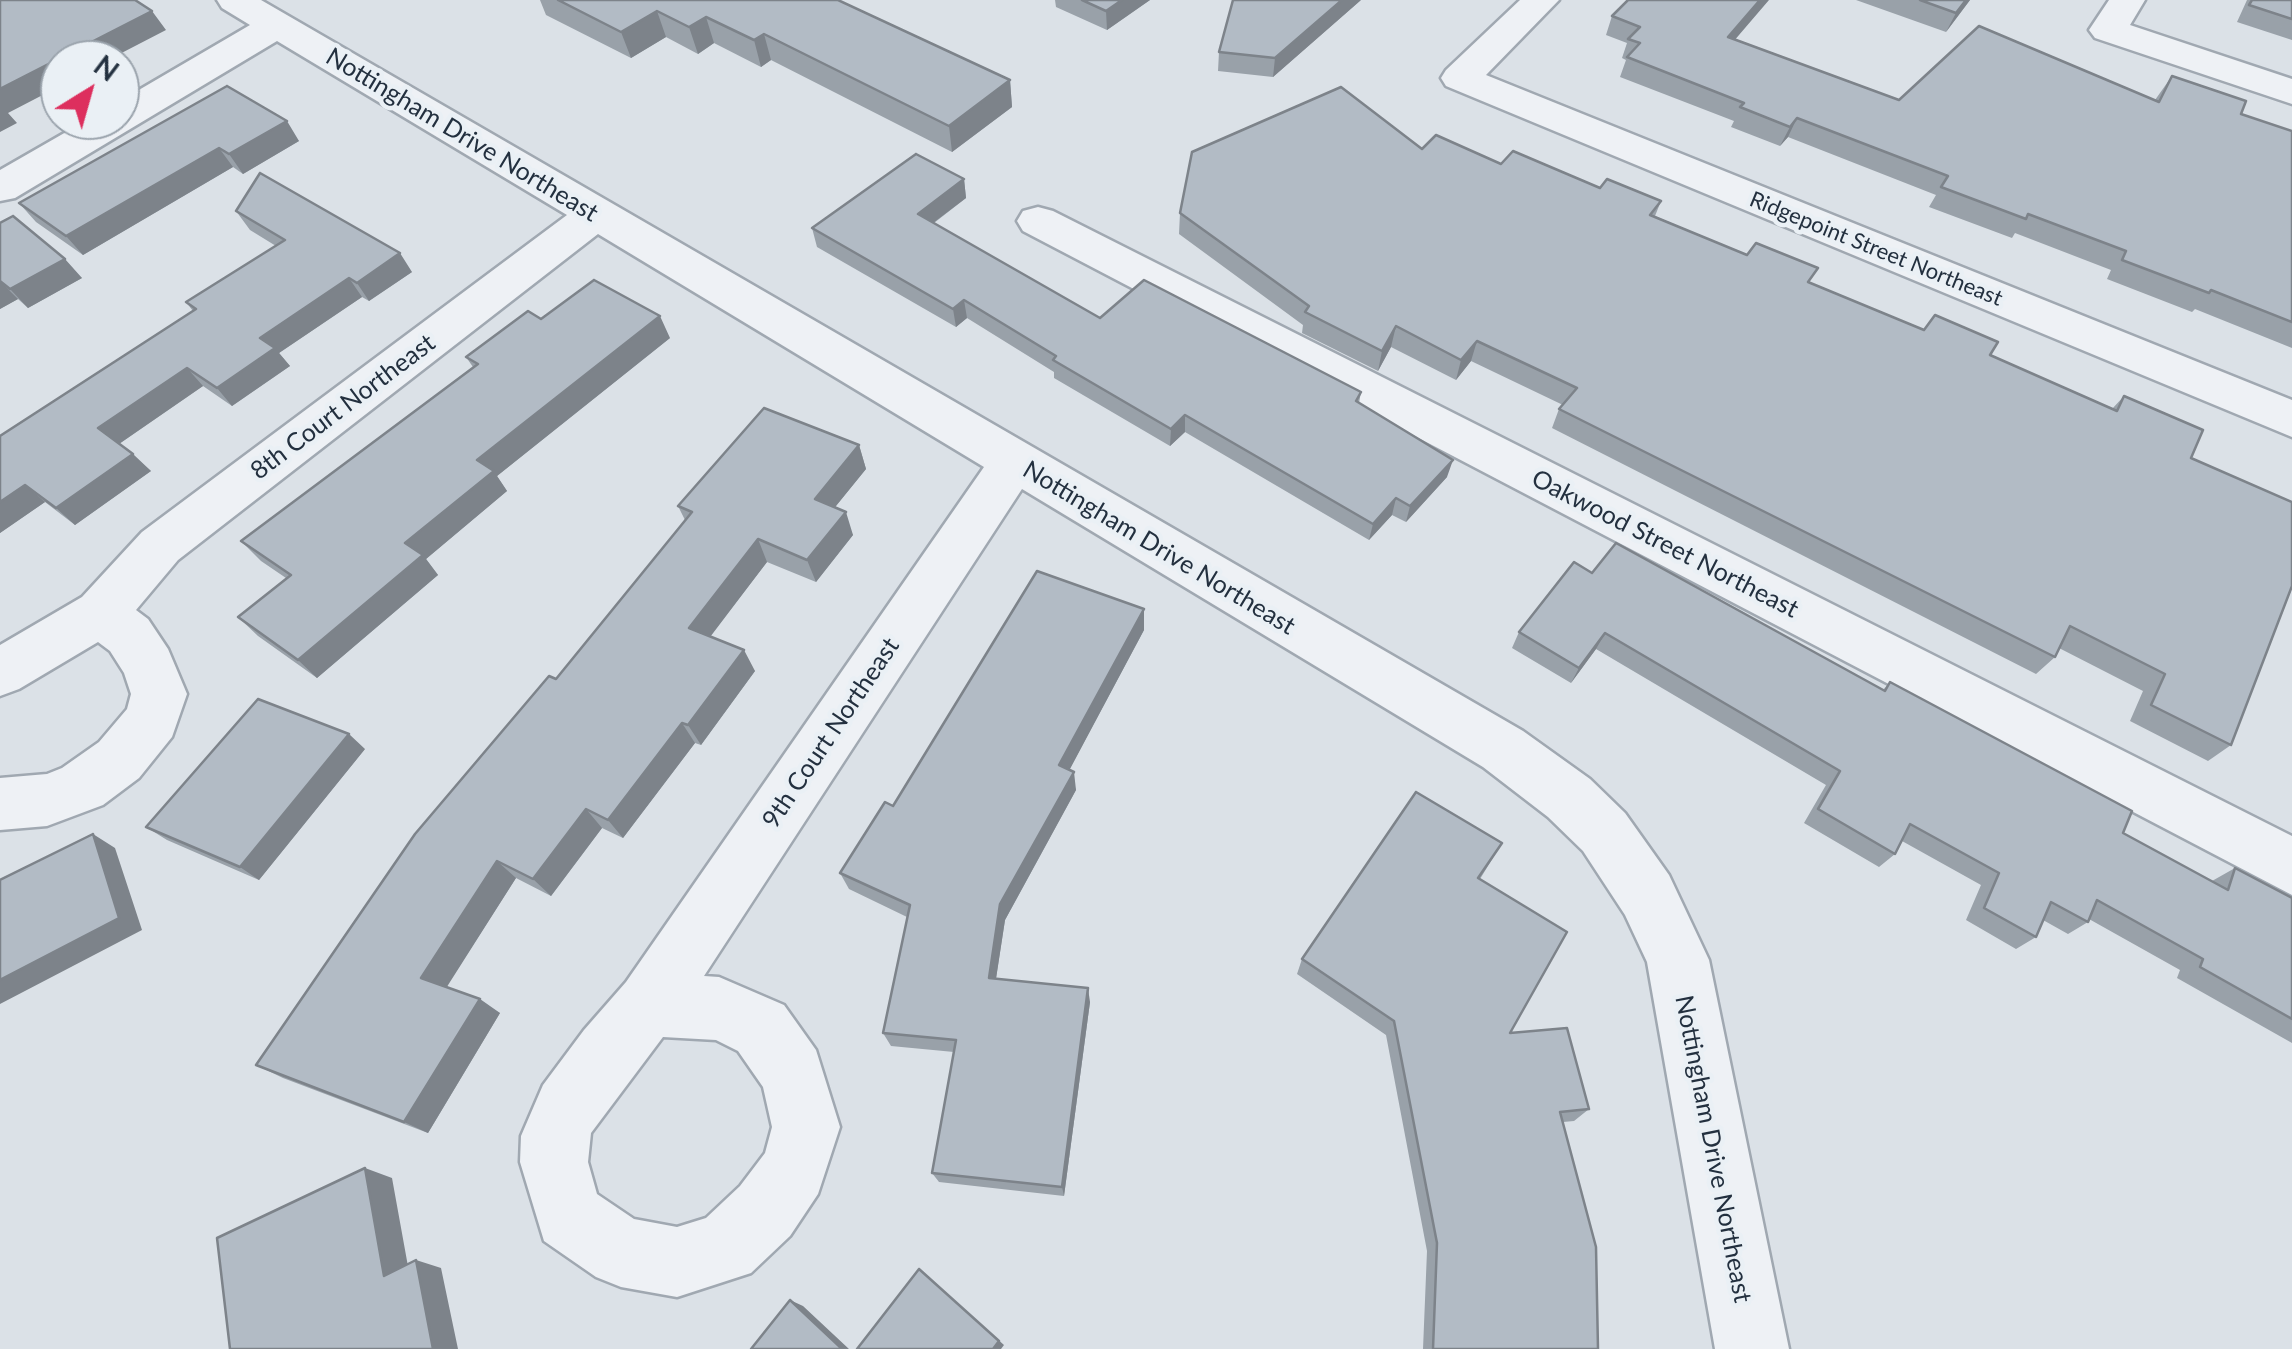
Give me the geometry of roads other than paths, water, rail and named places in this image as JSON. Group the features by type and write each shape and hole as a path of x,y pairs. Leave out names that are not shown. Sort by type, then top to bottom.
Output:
{"street":[{"name":"Nottingham Drive Northeast","path":"235,0 1503,750 1568,798 1604,832 1648,895 1678,960 1752,1349"},
{"name":"Ridgepoint Street Northeast","path":"1540,0 1460,78 2292,419"},
{"path":"2118,15 2292,92"},
{"path":"140,106 277,25"},
{"path":"0,188 82,140"},
{"name":"8th Court Northeast","path":"0,674 101,613 160,546 597,214"},
{"name":"Oakwood Street Northeast","path":"1038,220 2292,867"},
{"name":"9th Court Northeast","path":"649,1004 1014,462"},
{"path":"0,804 47,800 82,788 119,760 152,720 159,694 149,665 128,636 101,613"}]}
